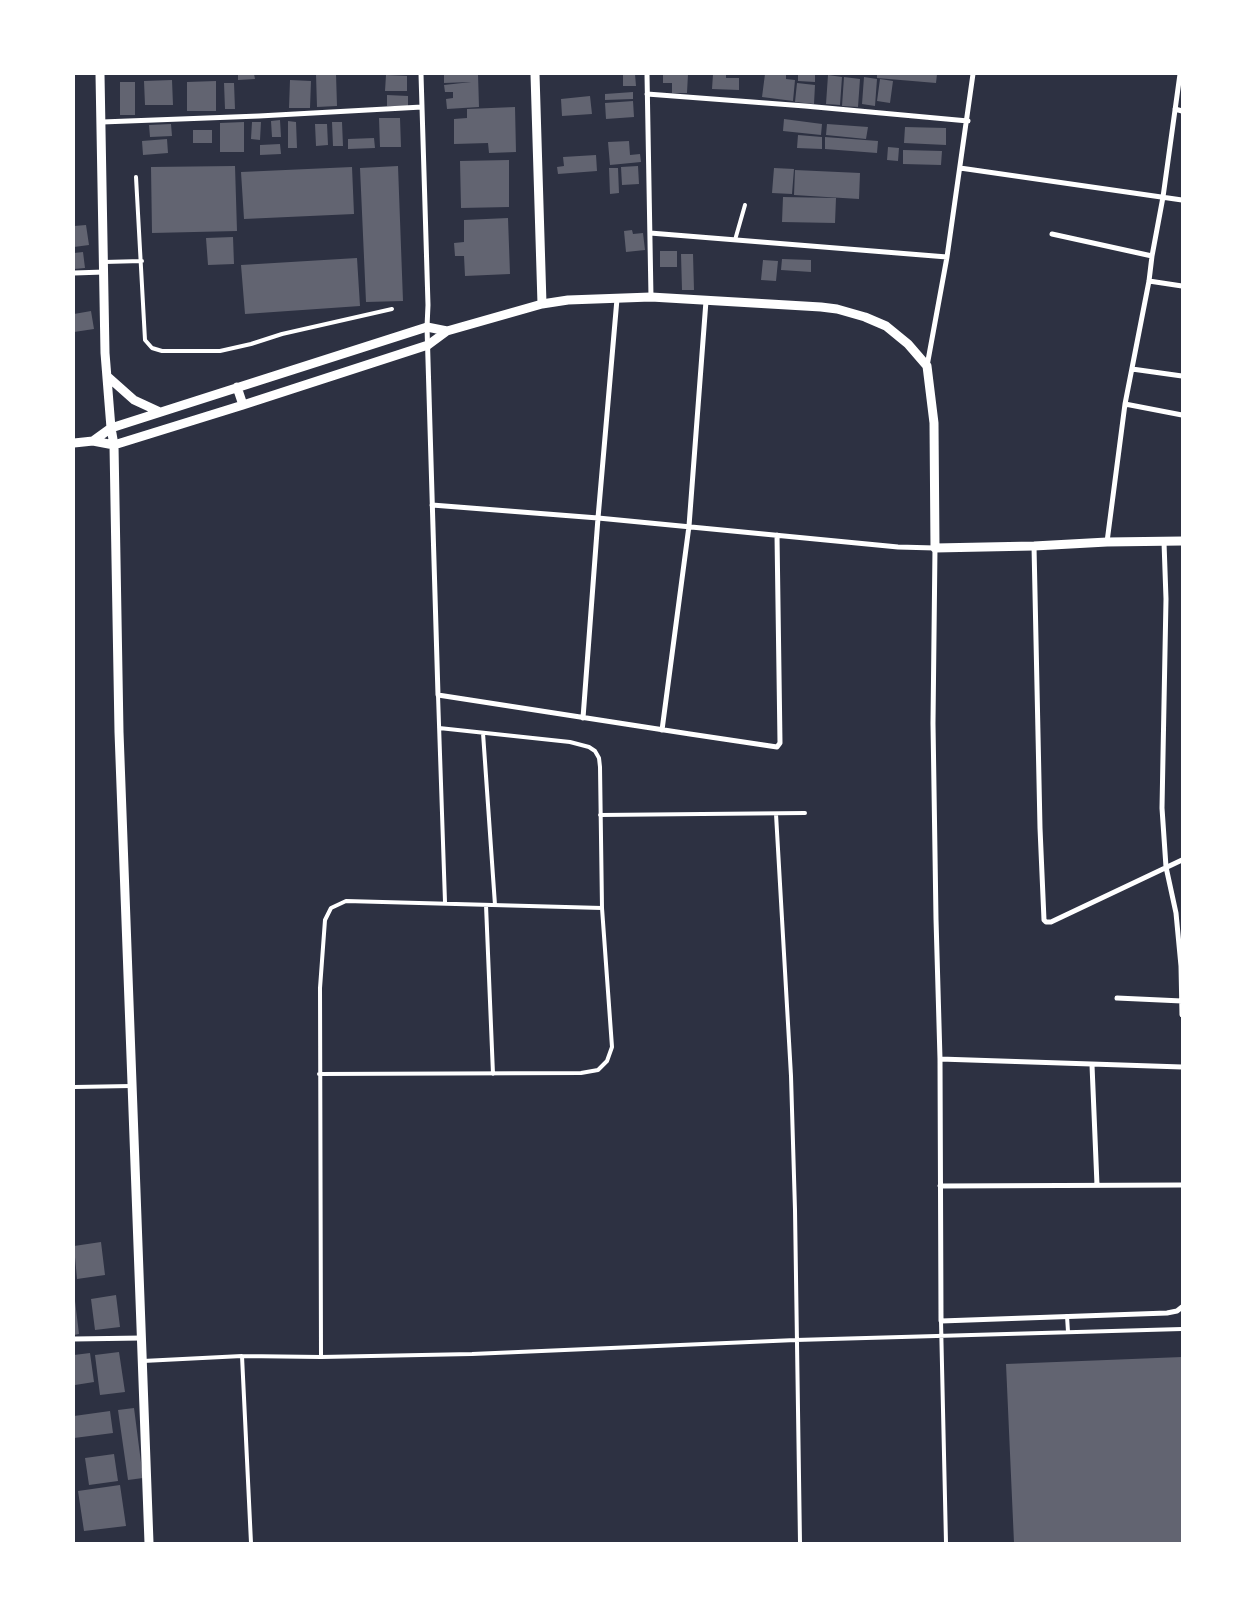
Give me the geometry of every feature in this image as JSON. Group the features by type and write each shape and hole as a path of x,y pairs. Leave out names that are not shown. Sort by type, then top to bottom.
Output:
{"street":[{"path":"100,74 107,376 114,445 119,732 149,1543"},
{"path":"421,74 438,695 775,747 779,745 777,535"},
{"path":"535,74 542,304"},
{"path":"647,74 651,297"},
{"path":"973,74 948,256 927,366 934,423 933,723 940,1058 941,1321 1167,1313 1177,1311 1182,1307"},
{"path":"1107,542 1125,404 1163,197 1180,74"},
{"path":"647,94 968,121"},
{"path":"102,122 422,107"},
{"path":"1175,110 1182,111"},
{"path":"960,168 1182,200"},
{"path":"650,233 948,256"},
{"path":"1052,234 1152,256"},
{"path":"74,273 104,272"},
{"path":"1149,281 1182,286"},
{"path":"74,443 93,441 114,445 428,344 447,331 542,304 568,300 651,297 821,307 865,317 886,326 900,336 927,366"},
{"path":"583,718 617,299"},
{"path":"662,730 689,526 706,301"},
{"path":"93,441 111,428 324,359 427,327 447,331"},
{"path":"324,359 330,376"},
{"path":"1132,369 1182,376"},
{"path":"107,376 134,400 160,412"},
{"path":"238,387 243,405"},
{"path":"1125,404 1182,415"},
{"path":"432,505 689,526 898,547 935,548 1107,542 1182,542"},
{"path":"1164,542 1166,599 1162,808 1166,867 1176,913 1181,966 1182,1015"},
{"path":"1034,546 1040,828 1044,920 1051,922 1182,860"},
{"path":"1117,998 1182,1001"},
{"path":"940,1058 1182,1068"},
{"path":"1092,1065 1097,1185"},
{"path":"940,1186 1182,1185"},
{"path":"74,1339 142,1338"}],"lane":[{"path":"136,177 145,340 152,348 162,351 220,350 392,309"},
{"path":"735,240 745,205"},
{"path":"104,262 142,262"},
{"path":"438,695 445,902"},
{"path":"319,1074 581,1074 598,1070 607,1060 612,1047 602,908 599,758 595,751 589,747 570,742 439,728"},
{"path":"483,734 494,905"},
{"path":"776,814 791,1095 795,1210 800,1543"},
{"path":"600,815 805,814"},
{"path":"321,1357 320,988 325,920 331,908 346,901 445,902 602,908"},
{"path":"486,905 493,1074"},
{"path":"74,1087 133,1086"},
{"path":"1067,1316 1068,1332"},
{"path":"941,1321 946,1543"},
{"path":"142,1361 242,1356 321,1357 472,1354 796,1340 1182,1329"},
{"path":"242,1356 251,1543"}],"building":[{"path":"238,74 254,74 255,79 238,80"},
{"path":"316,74 336,74 337,106 317,107"},
{"path":"444,74 478,74 479,107 447,109 446,99 453,98 453,92 445,92 444,85 471,82 444,83"},
{"path":"623,74 635,74 636,86 623,86"},
{"path":"663,74 688,74 687,93 672,93 672,83 663,83"},
{"path":"713,74 726,74 726,78 739,78 739,90 712,89"},
{"path":"765,74 786,75 786,79 795,80 793,101 762,97"},
{"path":"798,74 815,74 815,82 798,81"},
{"path":"877,74 937,74 936,83 877,78"},
{"path":"386,75 407,76 407,91 385,91"},
{"path":"828,75 842,77 840,105 826,104"},
{"path":"844,77 860,79 858,107 842,106"},
{"path":"864,77 877,79 875,106 862,104"},
{"path":"880,79 893,81 890,103 877,101"},
{"path":"172,80 173,105 145,105 144,81"},
{"path":"290,80 311,81 310,108 289,108"},
{"path":"216,81 216,111 187,111 187,82"},
{"path":"120,82 135,82 135,115 120,115"},
{"path":"224,83 234,83 235,109 225,109"},
{"path":"797,83 815,85 814,104 795,102"},
{"path":"633,92 633,99 605,100 605,94"},
{"path":"387,95 408,96 408,106 387,106"},
{"path":"590,96 592,114 562,116 561,99"},
{"path":"633,101 634,117 606,119 605,103"},
{"path":"515,107 516,152 489,153 488,143 454,144 454,119 467,118 467,109"},
{"path":"379,118 400,118 401,147 380,147"},
{"path":"784,119 822,124 821,135 783,131"},
{"path":"280,120 281,137 272,137 271,121"},
{"path":"288,121 296,122 297,148 288,148"},
{"path":"244,122 244,152 220,152 220,123"},
{"path":"252,122 261,122 260,140 251,139"},
{"path":"332,122 342,122 343,146 333,146"},
{"path":"171,124 172,136 150,137 149,125"},
{"path":"315,124 327,124 328,145 316,146"},
{"path":"827,124 868,127 866,139 826,135"},
{"path":"905,127 946,128 946,145 904,143"},
{"path":"193,130 212,130 212,143 193,143"},
{"path":"798,135 822,137 822,149 797,148"},
{"path":"825,137 878,141 877,153 825,149"},
{"path":"374,138 375,148 348,149 348,139"},
{"path":"167,139 168,153 143,155 142,141"},
{"path":"629,141 630,155 640,154 641,162 610,165 608,142"},
{"path":"280,144 281,154 260,155 260,145"},
{"path":"888,147 899,148 898,161 887,160"},
{"path":"903,150 942,151 941,165 903,164"},
{"path":"596,155 597,171 558,174 557,167 564,166 563,157"},
{"path":"509,160 509,207 461,208 460,161"},
{"path":"235,166 237,231 152,233 151,167"},
{"path":"398,166 403,301 366,302 360,168"},
{"path":"638,166 639,184 622,185 621,167"},
{"path":"352,167 354,214 244,219 241,172"},
{"path":"609,168 618,168 619,193 610,194"},
{"path":"774,168 794,169 792,194 772,193"},
{"path":"795,170 860,173 859,199 794,195"},
{"path":"783,197 836,198 835,223 782,222"},
{"path":"508,218 510,274 465,276 464,256 455,256 454,243 464,242 464,220"},
{"path":"86,225 89,245 74,247 74,226"},
{"path":"632,230 633,234 643,233 645,250 626,252 624,231"},
{"path":"233,237 234,264 208,265 206,238"},
{"path":"660,251 677,251 677,267 660,267"},
{"path":"83,252 85,268 74,269 74,253"},
{"path":"681,254 693,254 694,290 682,290"},
{"path":"357,258 360,306 245,314 241,265"},
{"path":"782,259 811,260 811,272 781,270"},
{"path":"763,260 778,261 776,281 761,280"},
{"path":"91,311 94,329 74,332 74,314"},
{"path":"101,1242 105,1275 77,1279 74,1246"},
{"path":"116,1295 120,1327 95,1330 91,1299"},
{"path":"74,1301 79,1334 74,1335"},
{"path":"119,1352 125,1392 100,1395 95,1355"},
{"path":"90,1353 94,1382 75,1385 74,1355"},
{"path":"1182,1357 1182,1543 1014,1543 1006,1364"},
{"path":"134,1408 143,1478 128,1480 118,1410"},
{"path":"110,1411 113,1433 74,1438 74,1416"},
{"path":"114,1454 118,1481 89,1485 85,1458"},
{"path":"120,1485 126,1526 84,1531 78,1491"}]}
